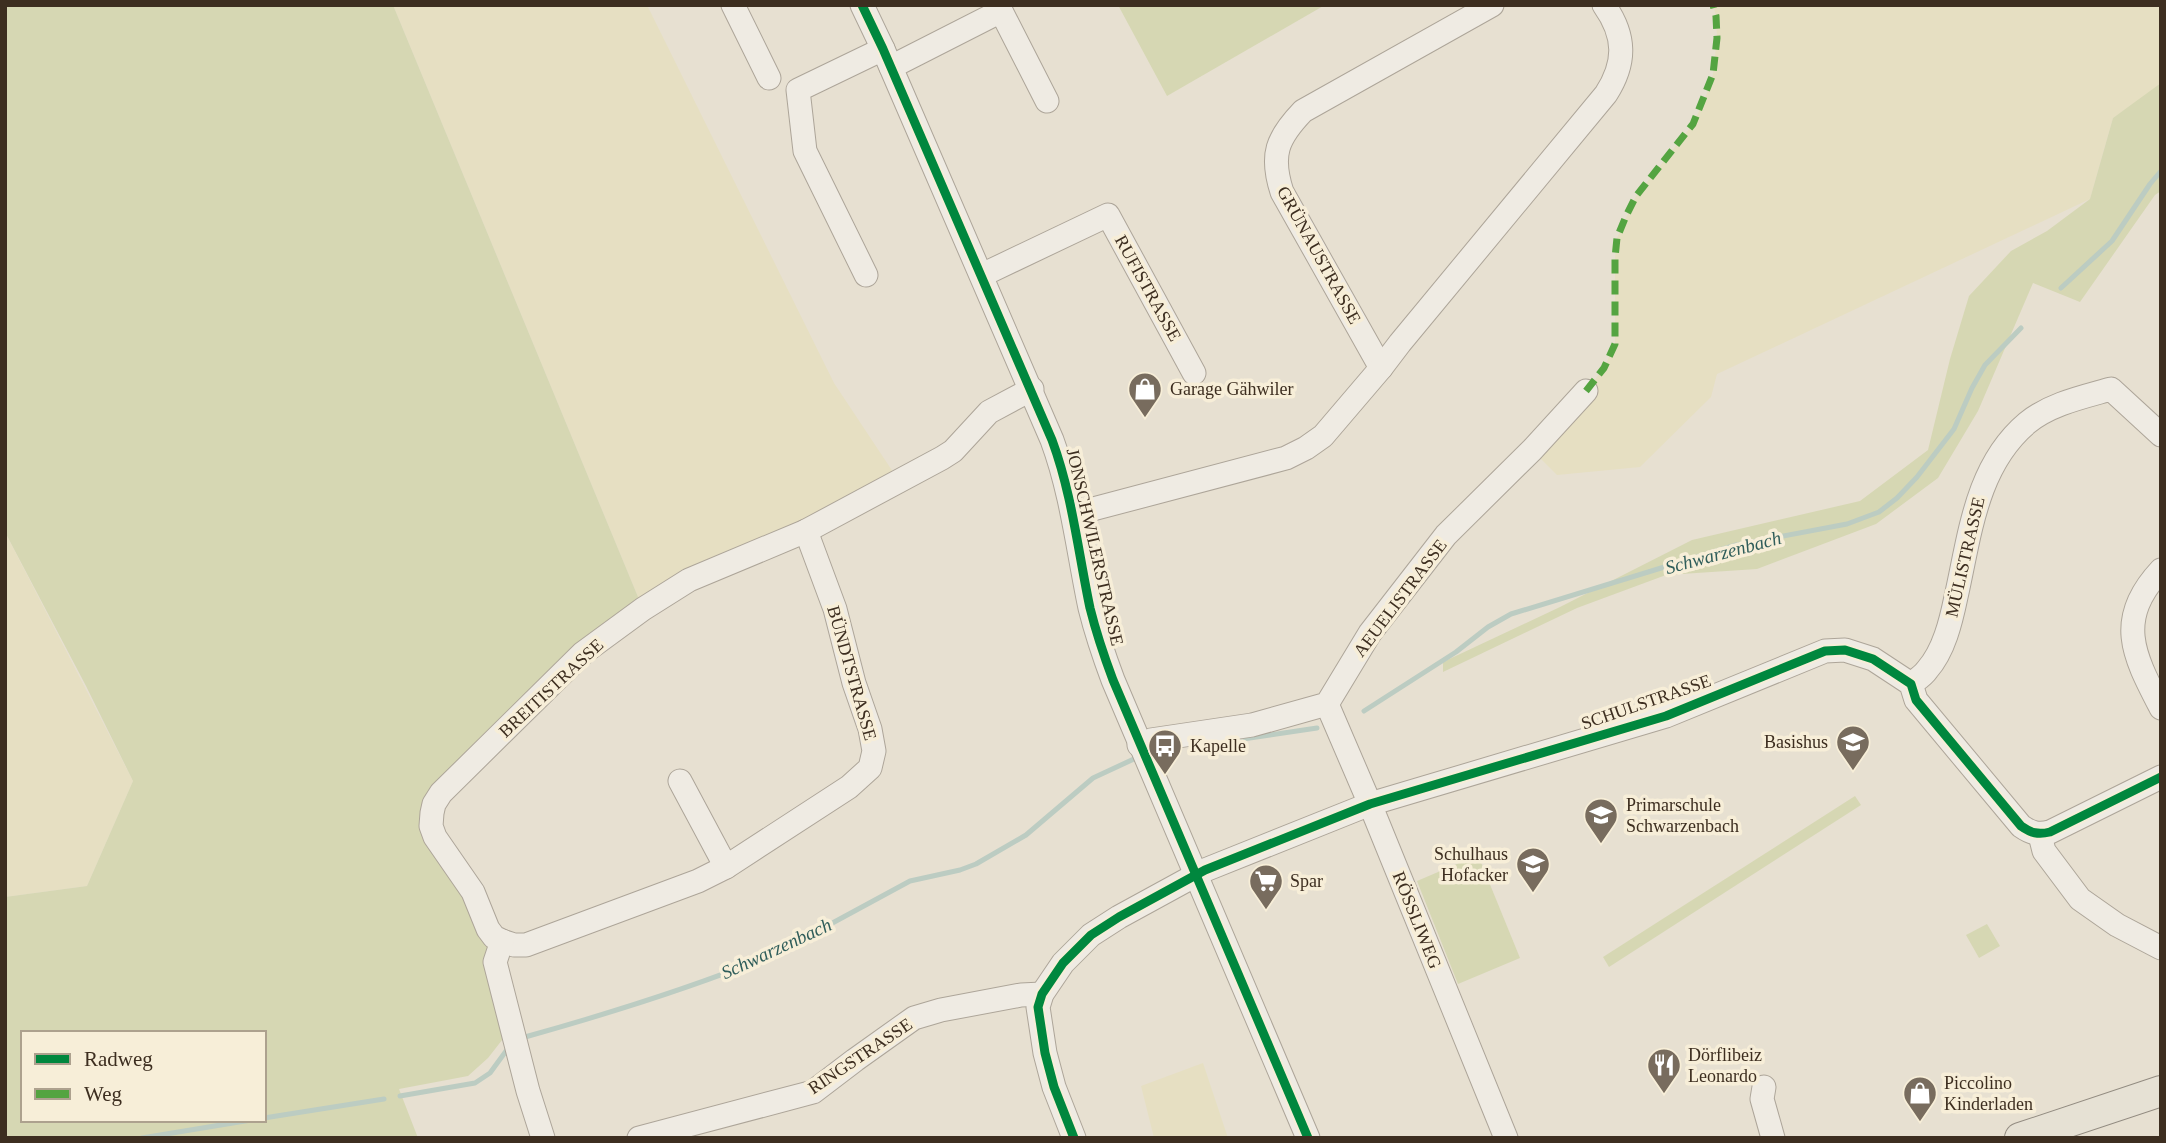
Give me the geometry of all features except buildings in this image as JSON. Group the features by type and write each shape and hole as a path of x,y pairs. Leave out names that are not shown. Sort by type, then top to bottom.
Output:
{"main road":[{"path":"2020,1138 2161,1091"}],"street":[{"path":"733,5 769,78"},
{"name":"JONSCHWILERSTRASSE","path":"862,5 1032,389 1066,478 1094,622 1113,680 1308,1138"},
{"name":"GRÜNAUSTRASSE","path":"1381,368 1282,192 1276,173 1279,142 1286,129 1303,111 1492,5"},
{"path":"1073,513 1286,457 1323,436 1606,94 1615,80 1621,48 1614,19 1604,5"},
{"path":"866,275 805,151 798,90 887,58 1000,8 1047,101"},
{"name":"RUFISTRASSE","path":"982,275 1108,215 1194,373"},
{"name":"BREITISTRASSE","path":"502,941 494,937 488,929 473,892 430,826 434,804 441,793 583,653 643,609 689,580 807,531 942,458 953,451 989,412 1032,389"},
{"name":"MÜLISTRASSE","path":"1911,684 1927,671 1952,618 1973,521 1988,473 2006,446 2028,422 2078,398 2111,390 2161,435"},
{"name":"AEUELISTRASSE","path":"1327,704 1370,633 1446,536 1586,391"},
{"name":"BÜNDTSTRASSE","path":"502,941 526,945 698,881 726,867 865,774 874,751 870,729 835,609 807,531"},
{"path":"2161,570 2144,593 2132,624 2135,654 2161,708"},
{"name":"SCHULSTRASSE","path":"1042,994 1063,963 1091,935 1195,875 1370,804 1666,716 1825,651 1845,650 1873,659 1911,684 1916,700 2012,815 2029,831 2040,835"},
{"path":"1139,745 1152,740 1252,725 1327,704"},
{"name":"RÖSSLIWEG","path":"1327,704 1506,1138"},
{"path":"2161,777 2061,828 2040,835 2044,851 2080,899 2117,925 2161,948"},
{"path":"680,781 726,867"},
{"path":"502,941 495,962 543,1138"},
{"path":"1042,994 1038,1007 1045,1053 1054,1087 1074,1138"},
{"name":"RINGSTRASSE","path":"639,1138 813,1092 914,1018 941,1010 1021,995 1042,994"},
{"path":"1764,1087 1762,1099 1773,1138"}],"shaded area":[{"path":"393,5 647,5 834,383 899,481 643,609"},
{"path":"1713,5 2161,5 2161,85 2113,118 2090,199 1717,374 1711,397 1640,467 1557,475 1532,450 1586,391 1604,368 1615,344 1617,238 1636,196 1693,124 1706,96 1713,74 1717,38"},
{"path":"5,532 133,781 87,886 5,897"},
{"path":"1203,1063 1228,1138 1154,1138 1141,1086"}],"green space":[{"path":"5,5 393,5 643,609 432,813 491,949 506,1035 488,1058 468,1076 399,1089 418,1138 5,1138 5,897 87,886 133,781 5,532"},
{"path":"1118,5 1325,5 1167,96"},
{"path":"2161,83 2161,191 2155,195 2080,302 2033,283 1978,411 1938,478 1876,524 1757,569 1666,575 1577,608 1443,672 1443,662 1692,540 1860,501 1928,450 1950,359 1969,296 2011,251 2047,231 2090,199 2113,118"},
{"path":"1855,796 1861,805 1609,967 1603,957"},
{"path":"1478,855 1520,958 1458,984 1417,881"},
{"path":"1987,924 2000,946 1979,958 1966,935"}],"waterway":[{"name":"Schwarzenbach","path":"2061,288 2112,241 2161,171"},
{"name":"Schwarzenbach","path":"1364,711 1511,614 1736,545 1847,524 1879,512 1917,477 1954,429 1985,365 2021,328"},
{"name":"Schwarzenbach","path":"1243,739 1317,728"},
{"name":"Schwarzenbach","path":"520,1040 715,977 777,953 910,881 976,864 1026,835 1093,778 1136,758"},
{"name":"Schwarzenbach","path":"400,1096 475,1083 490,1073 509,1047"},
{"name":"Schwarzenbach","path":"266,1118 384,1099"},
{"name":"Schwarzenbach","path":"142,1138 239,1122"}],"marked path":[{"path":"1586,391 1604,368 1615,344 1617,238 1636,196 1693,124 1713,74 1717,38 1713,5"}],"cycle path":[{"path":"862,5 1052,440 1070,502 1090,608 1110,671 1308,1138"},
{"path":"1074,1138 1054,1087 1045,1053 1038,1007 1042,994 1063,963 1091,935 1205,870 1370,804 1666,716 1825,651 1845,650 1873,659 1911,684 1916,700 2021,826 2031,832 2050,832 2161,777"}],"place":[{"name":"Garage Gähwiler","path":"1145,419"},
{"name":"Basishus","path":"1853,772"},
{"name":"Kapelle","path":"1165,776"},
{"name":"Primarschule Schwarzenbach","path":"1601,845"},
{"name":"Schulhaus Hofacker","path":"1533,894"},
{"name":"Spar","path":"1266,911"},
{"name":"Dörflibeiz Leonardo","path":"1664,1095"},
{"name":"Piccolino Kinderladen","path":"1920,1123"}]}
